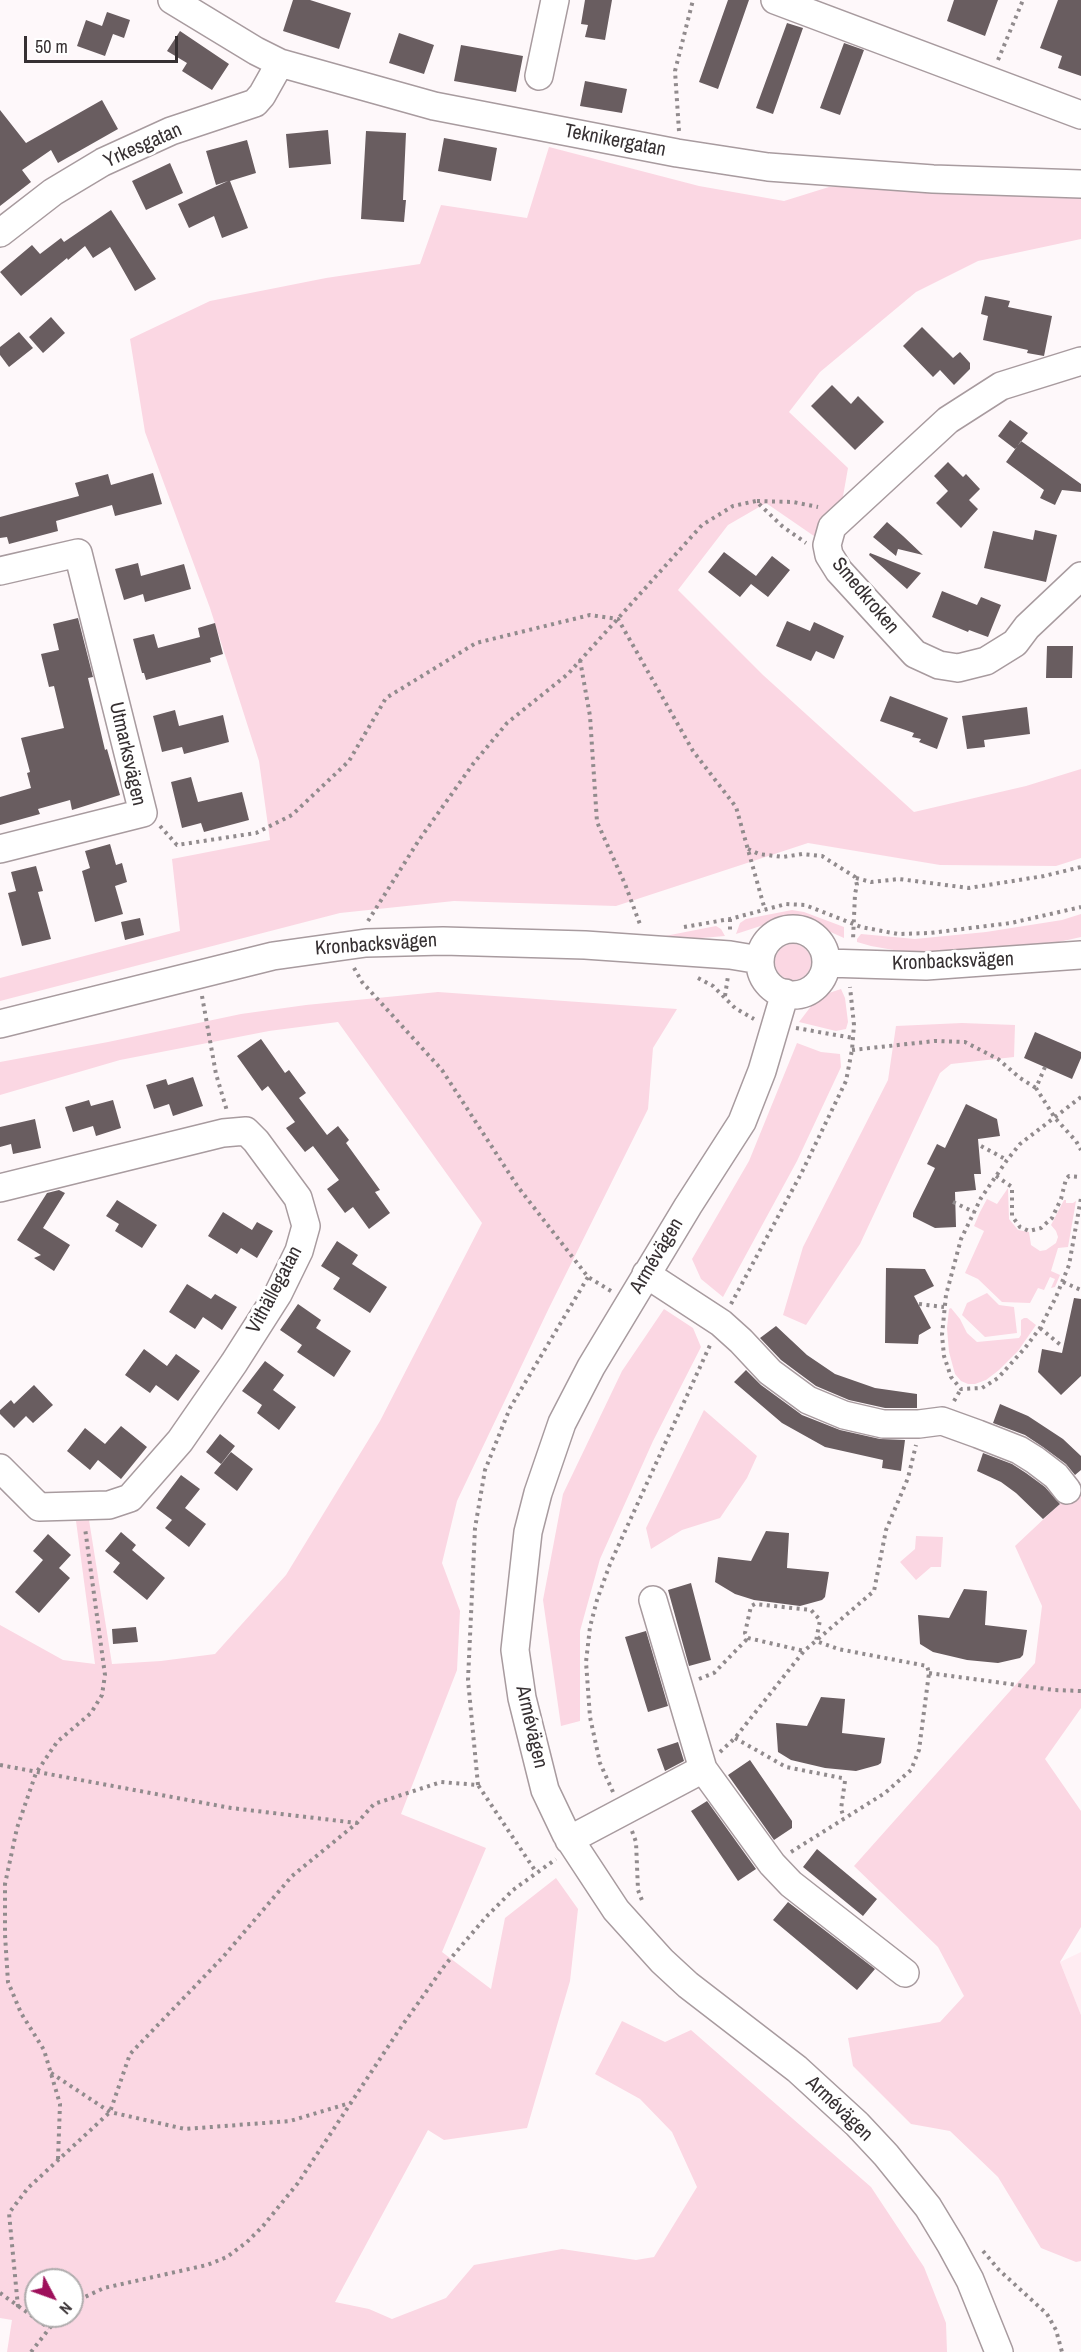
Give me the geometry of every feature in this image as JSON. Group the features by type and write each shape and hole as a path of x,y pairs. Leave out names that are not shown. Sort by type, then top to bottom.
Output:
{"street":[{"name":"Teknikergatan","path":"172,0 280,63 434,106 723,160 768,166 933,179 1081,184"},
{"path":"540,76 555,0"},
{"path":"775,0 1081,115"},
{"name":"Yrkesgatan","path":"0,233 53,192 103,162 171,132 255,103 280,63"},
{"name":"Smedkroken","path":"1081,361 1001,386 948,420 844,514 832,527 827,545 829,555 839,571 915,654 939,665 958,668 986,661 1015,643 1027,627 1081,576"},
{"name":"Utmarksvägen","path":"0,571 78,553 143,813 0,849"},
{"path":"794,929 813,936 825,952 838,963 813,988 804,992 785,993 776,990 764,977 760,960 762,950 775,934 794,929"},
{"name":"Kronbacksvägen","path":"0,1024 273,956 353,944 495,942 730,955 760,960"},
{"name":"Kronbacksvägen","path":"838,963 926,966 1081,955"},
{"name":"Armévägen","path":"785,993 762,1071 742,1122 646,1275 591,1367 562,1423 538,1493 528,1532 515,1650 522,1698 545,1790 569,1839 616,1910 662,1961 717,2009 824,2093 886,2155 928,2207 951,2246 969,2280 999,2352"},
{"name":"Vithällegatan","path":"0,1468 39,1508 109,1505 130,1498 173,1449 234,1363 278,1294 300,1251 306,1226 298,1198 251,1136 246,1131 234,1132"},
{"path":"0,1188 79,1167 234,1132"},
{"path":"646,1275 721,1323 770,1372 808,1400 843,1415 883,1424 942,1422 1019,1450 1056,1476 1067,1490"},
{"path":"653,1600 703,1769 772,1864 791,1884 905,1973"},
{"path":"569,1839 703,1769"}],"path":[{"path":"679,140 675,72 693,0"},
{"path":"989,81 1016,22 1023,0"},
{"path":"756,501 782,526 812,547 829,555"},
{"path":"630,1302 588,1277 518,1187 442,1070 362,982 351,961 353,944 395,875 473,764 507,723 568,674 702,525 733,506 756,501 793,502 844,514"},
{"path":"143,813 158,823 177,845 256,833 292,815 349,761 386,698 476,643 590,615 618,619"},
{"path":"618,619 693,751 736,807 765,910"},
{"path":"580,660 590,716 597,822 625,884 642,930"},
{"path":"748,849 759,854 822,856 855,877 871,882 899,879 969,888 1044,876 1081,867"},
{"path":"646,1908 637,1883 636,1842 600,1763 591,1725 586,1662 590,1627 597,1600 632,1514 721,1323 802,1172 846,1081 854,1025 850,990 838,963 854,925 857,885 855,877"},
{"path":"696,977 713,986 735,1008 748,1016 853,1038"},
{"path":"201,990 216,1074 234,1132"},
{"path":"852,1050 935,1041 965,1042 998,1059 1036,1088 1055,1118 1078,1141 1081,1150"},
{"path":"1036,1088 1045,1067"},
{"path":"1081,1097 1020,1144 996,1176 961,1239 944,1307 942,1335 945,1356 954,1382 965,1390 982,1388 998,1378 1040,1328 1069,1265 1081,1201"},
{"path":"981,1146 1007,1160"},
{"path":"996,1176 1012,1187 1012,1216 1020,1227 1029,1231 1041,1228 1052,1218 1068,1176 1081,1177"},
{"path":"953,1202 974,1212"},
{"path":"536,1872 478,1785 468,1680 476,1528 485,1470 510,1408 588,1277"},
{"path":"1063,1282 1081,1290"},
{"path":"919,1304 944,1307"},
{"path":"1040,1328 1063,1347"},
{"path":"703,1769 735,1738 804,1651 874,1591 886,1530 908,1478 919,1424"},
{"path":"58,2160 60,2104 44,2050 21,2013 8,1982 5,1884 17,1827 36,1773 57,1742 91,1713 102,1695 105,1675 82,1506"},
{"path":"804,1651 748,1638 745,1633 748,1610 755,1604 811,1610 820,1620 816,1641"},
{"path":"678,1686 714,1673 748,1638"},
{"path":"772,1864 885,1793 903,1779 914,1766 919,1750 929,1673 927,1666 837,1649 816,1641"},
{"path":"929,1673 1054,1690 1081,1691"},
{"path":"735,1738 786,1767 842,1778 844,1780 841,1809 844,1818"},
{"path":"0,1765 231,1808 357,1823"},
{"path":"18,2307 9,2213 28,2188 110,2112 130,2054 223,1957 292,1876 357,1823 374,1804 441,1782 478,1785"},
{"path":"84,2297 104,2288 207,2265 226,2257 247,2242 281,2206 325,2145 399,2030 446,1965 486,1917 513,1890 562,1856 569,1839"},
{"path":"0,1983 8,1982"},
{"path":"51,2073 110,2112 185,2129 290,2121 351,2103"},
{"path":"980,2246 999,2270 1047,2314 1056,2330 1062,2352"},
{"path":"0,2293 24,2311"},
{"path":"31,2352 48,2328"}],"shaded area":[{"path":"549,147 699,186 784,201 829,187 1081,185 1081,239 978,261 916,292 820,372 789,412 848,468 839,519 827,545 766,503 728,525 678,590 763,675 914,812 1026,786 1081,769 1081,858 1056,866 940,865 808,843 616,906 454,901 340,913 0,1001 0,978 180,931 172,859 270,840 259,761 210,608 145,432 130,339 210,301 326,278 420,264 441,205 527,218"},
{"path":"792,910 804,912 844,927 844,938 799,918 782,919 736,934 740,923 746,919"},
{"path":"1081,914 1081,937 1050,944 941,952 899,951 857,942 861,934 915,939 986,932 1062,920"},
{"path":"716,926 725,936 690,939 660,937"},
{"path":"793,944 806,949 811,962 806,975 793,980 780,975 775,962 780,949"},
{"path":"841,989 845,998 848,1022 846,1029 836,1031 799,1022 815,1001 823,995"},
{"path":"438,992 677,1009 653,1048 648,1109 549,1308 457,1501 442,1563 460,1611 457,1670 401,1814 486,1848 442,1952 491,1989 505,1918 556,1878 578,1909 570,1981 527,2128 444,2140 428,2130 335,2302 369,2309 392,2319 446,2298 474,2265 562,2249 636,2260 654,2257 697,2187 672,2132 640,2099 595,2074 622,2021 665,2042 691,2030 871,2187 924,2267 946,2323 947,2352 7,2352 12,2320 0,2318 0,1625 63,1660 95,1664 76,1521 89,1520 112,1664 215,1654 286,1575 380,1421 482,1223 338,1022 269,1031 120,1060 0,1095 0,1062 241,1014"},
{"path":"962,1023 1015,1025 1014,1057 951,1064 940,1073 860,1244 806,1325 783,1315 803,1247 888,1080 896,1026"},
{"path":"797,1043 821,1052 840,1054 841,1067 797,1161 723,1297 701,1279 692,1259 749,1161"},
{"path":"1008,1188 1009,1219 1018,1230 1029,1232 1031,1245 1040,1251 1056,1243 1058,1237 1051,1225 1064,1200 1066,1203 1076,1201 1068,1247 1058,1248 1051,1271 1060,1275 1055,1287 1051,1288 1055,1279 1050,1277 1044,1290 1038,1288 1030,1303 1002,1302 978,1279 965,1273 984,1231 974,1226 980,1212 987,1199 997,1204"},
{"path":"987,1293 999,1305 1014,1307 1017,1333 985,1337 962,1315 967,1303"},
{"path":"951,1308 967,1333 977,1342 1019,1338 1021,1320 1024,1318 1036,1325 1018,1351 999,1370 986,1380 968,1384 961,1381 955,1374 949,1352 947,1328"},
{"path":"664,1309 693,1328 701,1347 653,1441 600,1559 580,1631 580,1721 561,1726 543,1600 563,1494 622,1371"},
{"path":"704,1410 757,1456 747,1478 720,1518 682,1530 651,1549 646,1528"},
{"path":"1081,1484 1081,1708 1045,1759 1081,1811 1081,1927 1060,1962 1081,2015 1081,2261 1076,2262 1041,2248 998,2177 950,2131 911,2124 853,2066 848,2038 940,2022 964,1996 938,1947 854,1866 1035,1663 1042,1606 1015,1546"},
{"path":"916,1536 943,1537 941,1567 931,1567 916,1580 900,1562 915,1549"},
{"path":"1081,1952 1081,2015 1060,1962"}],"building":[{"path":"293,0 310,0 351,13 339,49 283,31"},
{"path":"585,0 612,0 605,40 585,37 588,25 581,24"},
{"path":"728,0 749,0 718,89 699,82"},
{"path":"954,0 998,0 985,36 947,21"},
{"path":"1058,0 1081,0 1081,76 1058,68 1062,56 1040,48"},
{"path":"107,12 130,20 124,38 113,34 105,56 77,46 86,20 102,26"},
{"path":"787,23 803,28 773,114 756,108"},
{"path":"180,31 229,64 212,90 182,71 187,63 167,51"},
{"path":"399,33 434,45 424,74 389,63"},
{"path":"844,43 864,50 840,115 820,108"},
{"path":"461,45 523,56 516,92 454,81"},
{"path":"585,81 627,89 622,113 580,106"},
{"path":"102,100 118,129 58,163 51,150 22,170 31,182 0,206 0,110 26,143"},
{"path":"328,130 331,164 289,168 286,134"},
{"path":"366,131 406,133 404,222 361,219"},
{"path":"444,138 497,148 491,181 438,171"},
{"path":"247,140 256,173 230,181 248,228 222,238 214,216 189,228 178,204 228,181 216,185 206,151"},
{"path":"170,163 183,193 146,210 132,181"},
{"path":"111,210 156,279 135,291 110,247 93,258 85,246 21,296 0,272 32,245 40,254 61,238 64,242"},
{"path":"985,296 1010,301 1008,307 1052,316 1044,356 983,340 988,316 981,314"},
{"path":"51,317 65,333 43,353 29,337"},
{"path":"922,327 953,358 960,352 970,363 970,369 954,385 940,370 933,377 903,346"},
{"path":"19,332 33,348 9,367 0,355 0,347"},
{"path":"832,385 851,404 858,396 884,422 855,450 811,406"},
{"path":"1010,420 1028,433 1015,449 998,436"},
{"path":"1021,441 1081,484 1081,492 1062,490 1055,505 1040,498 1044,490 1006,462"},
{"path":"948,462 963,477 966,474 980,489 969,500 978,509 961,528 936,503 948,491 934,476"},
{"path":"153,473 162,504 115,516 112,505 56,521 58,531 9,544 7,537 0,538 0,517 79,496 75,483 108,474 111,485"},
{"path":"887,522 923,555 898,549 896,556 873,537"},
{"path":"1035,530 1057,535 1046,582 984,568 993,531 1033,540"},
{"path":"724,552 756,576 772,556 790,570 768,597 751,584 740,597 708,572"},
{"path":"870,553 921,573 907,589 869,555"},
{"path":"138,563 141,576 184,564 191,589 145,602 143,594 124,600 115,569"},
{"path":"942,591 977,605 981,597 1001,605 988,637 969,630 968,632 932,617"},
{"path":"78,618 93,677 88,678 105,750 107,749 120,795 72,810 70,800 38,809 40,814 0,825 0,797 31,788 27,773 30,772 21,738 64,728 54,686 49,687 41,654 59,650 53,624"},
{"path":"787,621 810,631 814,622 844,636 834,659 816,651 811,661 776,646"},
{"path":"215,623 223,654 210,658 211,662 146,680 133,639 154,634 158,648 200,637 198,628"},
{"path":"1047,646 1073,646 1072,678 1046,678"},
{"path":"890,696 948,718 937,749 919,742 921,739 912,737 914,733 880,721"},
{"path":"1027,707 1030,734 984,740 985,747 967,749 962,716"},
{"path":"175,710 179,726 223,715 229,742 184,754 182,747 162,752 153,716"},
{"path":"191,777 198,802 242,792 249,820 204,832 201,823 182,828 171,782"},
{"path":"110,844 116,865 122,863 127,882 115,886 123,914 95,922 82,871 90,868 85,851"},
{"path":"36,866 43,891 38,892 51,939 22,946 8,893 16,891 11,872"},
{"path":"140,918 144,935 125,940 121,922"},
{"path":"1035,1032 1081,1052 1081,1058 1072,1079 1024,1058"},
{"path":"261,1039 285,1073 289,1070 306,1093 299,1098 327,1135 338,1126 349,1140 346,1143 380,1190 375,1192 390,1213 369,1229 353,1207 345,1213 327,1189 339,1180 313,1146 305,1152 286,1128 295,1122 268,1086 262,1091 237,1056"},
{"path":"193,1077 203,1106 173,1116 169,1104 154,1109 146,1085 166,1079 168,1085"},
{"path":"89,1100 91,1106 113,1100 121,1128 96,1136 93,1126 73,1132 65,1107"},
{"path":"966,1104 997,1119 1000,1136 978,1139 981,1174 974,1174 976,1190 955,1192 956,1227 935,1228 913,1217 913,1213 935,1168 927,1164 937,1144 945,1148"},
{"path":"35,1119 41,1148 13,1154 11,1144 0,1147 0,1127"},
{"path":"59,1190 65,1193 43,1228 70,1245 54,1271 34,1258 41,1255 17,1240 47,1193"},
{"path":"117,1200 157,1225 142,1248 115,1231 119,1224 106,1216"},
{"path":"223,1212 252,1230 257,1222 273,1231 257,1258 241,1248 237,1254 208,1236"},
{"path":"337,1241 358,1255 352,1264 387,1287 370,1313 333,1289 340,1278 321,1266"},
{"path":"886,1268 925,1269 934,1286 914,1296 931,1328 919,1335 918,1344 885,1343"},
{"path":"187,1284 211,1299 215,1294 237,1307 222,1330 203,1317 195,1329 169,1312"},
{"path":"1074,1298 1081,1299 1081,1376 1061,1395 1038,1372 1042,1349 1062,1353"},
{"path":"298,1304 321,1320 316,1328 351,1351 334,1377 297,1352 302,1345 280,1330"},
{"path":"776,1326 807,1355 835,1374 875,1388 917,1394 917,1408 885,1408 849,1400 816,1386 781,1360 760,1338"},
{"path":"144,1349 167,1366 176,1354 200,1371 178,1401 156,1385 150,1393 125,1375"},
{"path":"265,1361 284,1375 273,1390 296,1407 279,1430 257,1413 262,1405 242,1391"},
{"path":"746,1370 761,1385 802,1415 840,1430 880,1439 905,1440 901,1471 882,1468 883,1460 825,1447 782,1423 734,1382"},
{"path":"34,1385 53,1405 33,1423 26,1416 14,1428 0,1414 0,1410 11,1400 14,1404"},
{"path":"1000,1404 1028,1416 1063,1439 1081,1456 1081,1470 1075,1475 1066,1464 1025,1435 993,1423"},
{"path":"121,1426 147,1447 121,1479 98,1460 90,1470 67,1451 85,1428 105,1444"},
{"path":"220,1434 235,1446 221,1464 206,1452"},
{"path":"231,1452 253,1469 237,1491 214,1473"},
{"path":"983,1453 1012,1464 1026,1473 1045,1487 1060,1504 1043,1519 1001,1482 977,1471"},
{"path":"181,1475 200,1489 185,1508 206,1524 189,1547 165,1528 172,1520 156,1508"},
{"path":"766,1531 789,1533 787,1568 829,1572 825,1597 822,1600 800,1606 754,1600 735,1594 715,1582 718,1557 751,1561"},
{"path":"121,1532 136,1545 132,1550 165,1578 147,1600 113,1572 120,1563 105,1551"},
{"path":"48,1534 71,1555 59,1568 70,1578 39,1613 15,1592 43,1560 33,1551"},
{"path":"691,1583 711,1660 689,1666 668,1590"},
{"path":"964,1589 987,1591 985,1625 1027,1630 1023,1655 1020,1658 998,1663 967,1660 933,1652 920,1644 918,1615 949,1618"},
{"path":"136,1627 138,1642 113,1644 112,1629"},
{"path":"646,1631 668,1706 648,1712 625,1637"},
{"path":"821,1697 845,1699 842,1733 885,1738 881,1763 856,1771 825,1768 791,1760 778,1752 776,1723 807,1726"},
{"path":"678,1742 684,1761 665,1771 657,1749"},
{"path":"750,1760 792,1821 792,1828 774,1840 728,1775"},
{"path":"707,1801 756,1869 738,1881 691,1811"},
{"path":"817,1849 877,1899 863,1916 803,1867"},
{"path":"788,1902 875,1969 857,1990 773,1920"}]}
